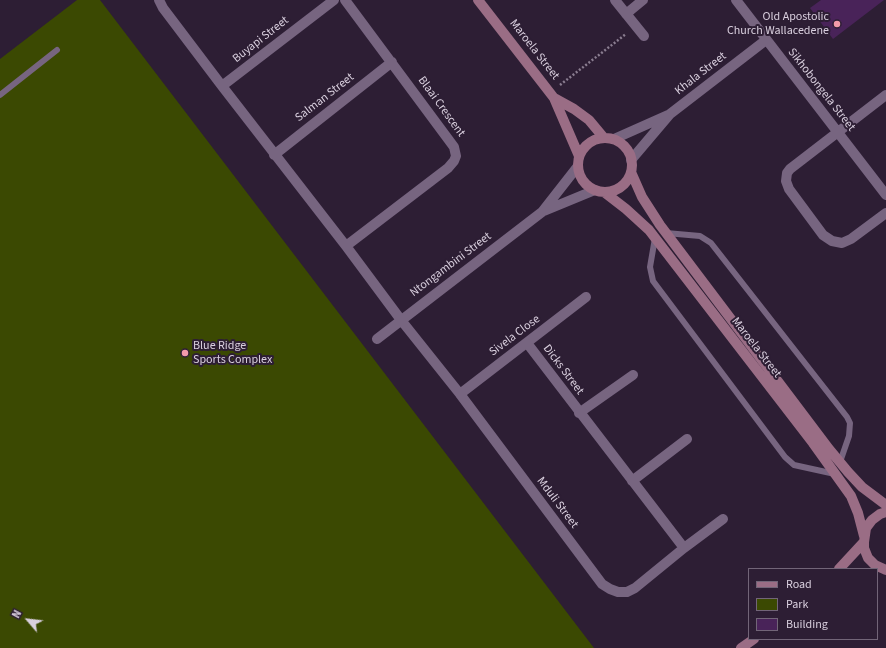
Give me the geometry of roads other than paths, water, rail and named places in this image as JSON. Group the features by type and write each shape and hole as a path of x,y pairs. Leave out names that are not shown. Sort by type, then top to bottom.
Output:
{"street":[{"path":"159,0 163,8 274,155 346,246 401,320"},
{"name":"Buyapi Street","path":"222,86 334,0"},
{"name":"Blaai Crescent","path":"345,0 454,147 456,156 448,168 346,246"},
{"name":"Maroela Street","path":"478,0 552,95 578,161 580,176 586,184 600,191 640,221 655,238 813,443 851,496 858,513 864,539 864,548 868,558 883,570"},
{"path":"615,0 644,36"},
{"path":"626,14 643,0"},
{"name":"Sikhobongela Street","path":"736,0 886,195"},
{"name":"Khala Street","path":"631,160 670,114 766,40"},
{"name":"Salman Street","path":"274,155 392,62"},
{"name":"Maroela Street","path":"552,95 589,120 609,138 622,144 628,151 631,160"},
{"path":"886,95 790,169 786,177 789,189 823,235 837,243 842,243 851,239 886,213"},
{"name":"Khala Street","path":"609,138 670,114"},
{"path":"578,161 583,149 589,143 596,139 609,138"},
{"path":"600,191 613,190 621,186 627,180 630,172 631,160"},
{"name":"Ntongambini Street","path":"376,339 542,212 578,161"},
{"name":"Maroela Street","path":"630,172 645,202 666,234 840,462 862,487 886,505"},
{"name":"Ntongambini Street","path":"542,212 600,191"},
{"name":"Sivela Close","path":"460,394 586,297"},
{"name":"Mduli Street","path":"401,320 460,394 602,584 610,589 618,592 627,592 635,588 684,548 723,519"},
{"name":"Dicks Street","path":"527,343 579,413 684,548"},
{"name":"Dicks Street","path":"579,413 633,375"},
{"path":"632,481 688,439"},
{"path":"840,568 864,539 866,528 872,520 880,514 886,512"},
{"path":"741,648 753,640"}],"lane":[{"path":"0,95 57,50"},
{"path":"666,234 700,236 711,243 842,411 850,423 850,429 846,448 840,462"},
{"path":"655,238 650,267 653,281 785,457 794,465 835,474"}],"place":[{"name":"Old Apostolic Church Wallacedene","path":"837,24"},
{"name":"Blue Ridge Sports Complex","path":"185,353"}]}
